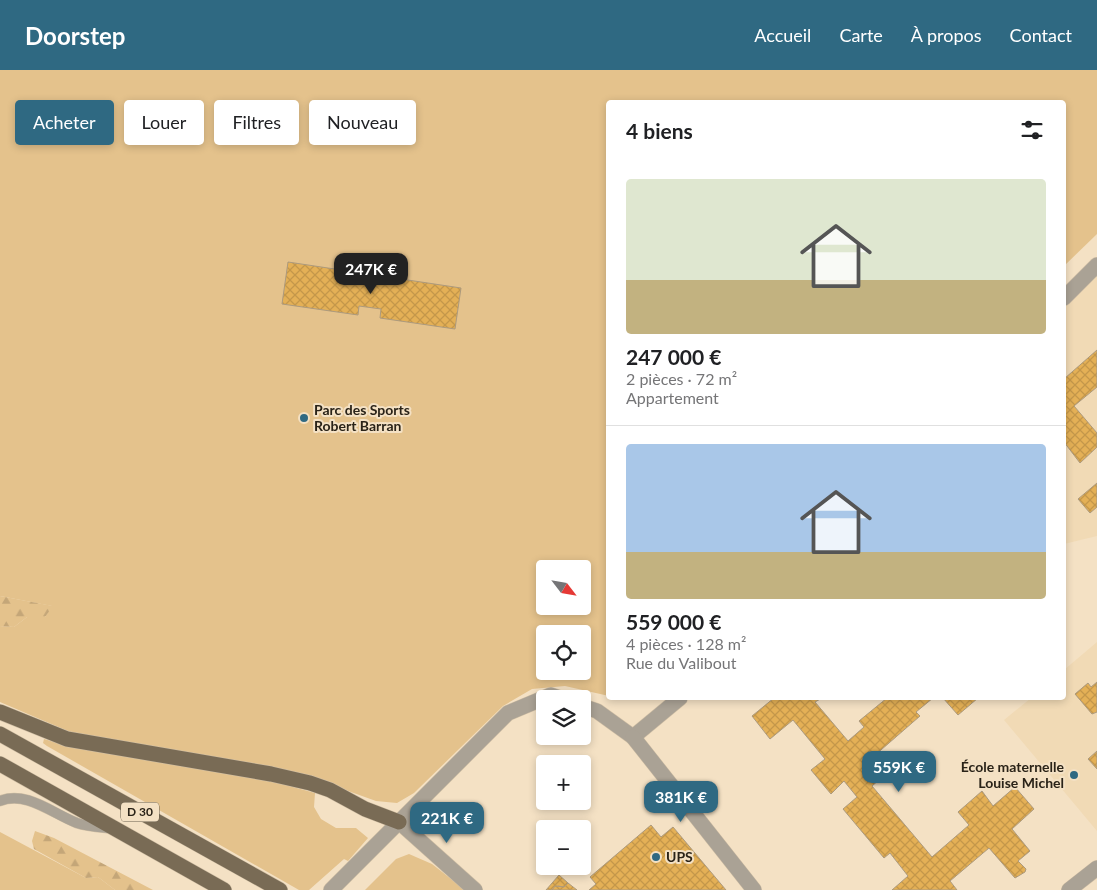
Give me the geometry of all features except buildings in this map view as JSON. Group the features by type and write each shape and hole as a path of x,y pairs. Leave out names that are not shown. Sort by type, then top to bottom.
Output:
{"main road":[{"path":"0,712 67,739 271,774 310,783 330,790 365,809 399,822"},
{"name":"D 30","path":"0,734 280,890"},
{"name":"D 30","path":"0,764 224,890"}],"street":[{"path":"1066,296 1097,265"},
{"path":"633,738 678,700"},
{"path":"331,890 508,713 536,701"},
{"path":"591,709 597,711 633,738 754,890"},
{"path":"399,822 475,890"},
{"path":"1069,890 1097,868"}],"lane":[{"path":"0,800 18,798 31,801 80,824 117,830"}],"shaded area":[{"path":"1097,265 1097,536 1066,544 1066,296"},
{"name":"École maternelle Louise Michel","path":"1097,642 1097,831 1004,720 1029,700 1066,700 1066,668"}],"green space":[{"name":"Parc des Sports Robert Barran","path":"0,70 1097,70 1097,234 1066,264 1066,100 606,100 606,695 591,692 591,690 565,686 532,689 503,706 414,793 397,803 376,801 337,787 70,732 0,702 0,626 14,627 27,617 45,617 52,606 0,596"},
{"path":"0,596 53,606 45,617 27,617 14,627 0,626"},
{"path":"44,739 65,745 253,776 315,793 314,807 321,819 336,828 356,828 368,838 348,861 344,859 309,890 299,890 47,746 43,743"},
{"path":"35,831 54,838 153,890 115,890 98,877 86,878 34,849 32,841"},
{"path":"0,832 86,878 98,877 115,890 0,890"},
{"path":"409,854 432,864 465,890 365,890 396,859"}],"place":[{"name":"Parc des Sports Robert Barran","path":"304,418"},
{"name":"École maternelle Louise Michel","path":"1074,775"},
{"name":"UPS","path":"656,857"}]}
